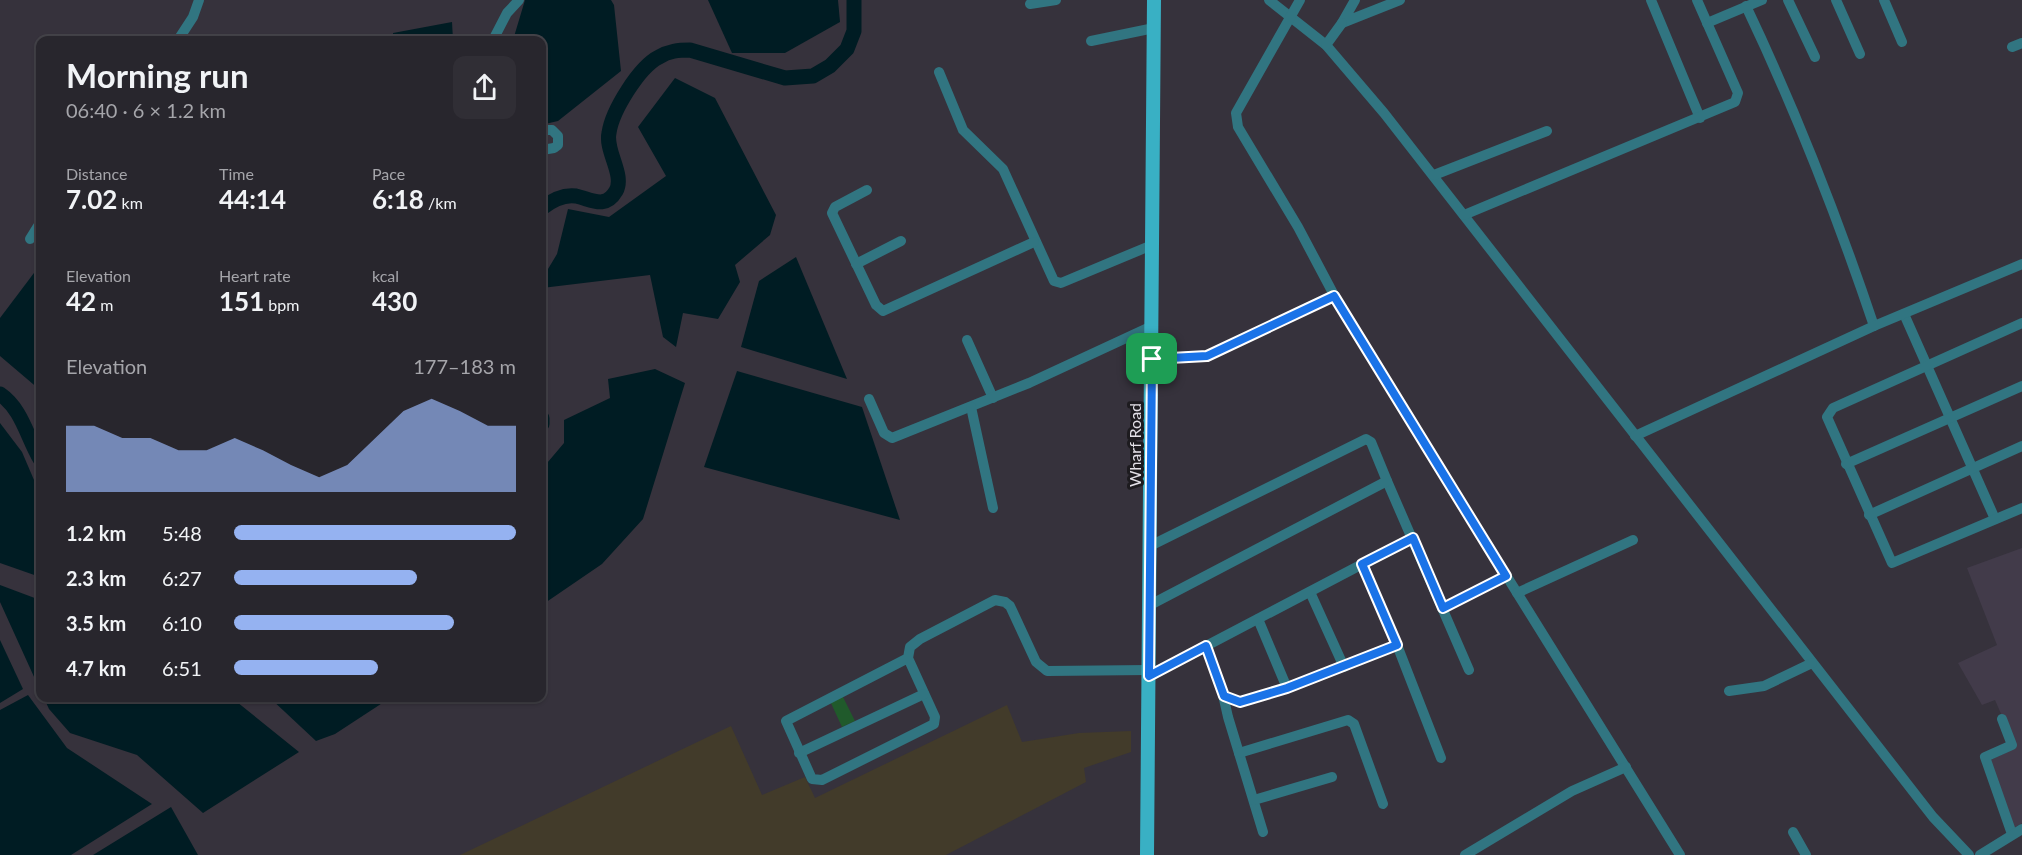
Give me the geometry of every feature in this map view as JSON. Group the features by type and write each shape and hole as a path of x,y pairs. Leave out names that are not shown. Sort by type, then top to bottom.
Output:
{"main road":[{"name":"Wharf Road","path":"1147,855 1155,0"}],"street":[{"path":"181,36 193,17 199,0"},
{"path":"495,36 507,13 519,0"},
{"path":"1030,4 1056,0"},
{"path":"1269,0 1326,45 1347,67 1434,175 1812,663 1934,817 1969,855"},
{"path":"1300,0 1236,113 1240,134 1299,227 1334,296 1680,855"},
{"path":"1326,45 1355,0"},
{"path":"1342,23 1400,0"},
{"path":"1652,0 1700,118"},
{"path":"1464,215 1733,104 1738,97 1697,0"},
{"path":"1707,23 1762,0"},
{"path":"1788,0 1815,57"},
{"path":"1836,0 1860,54"},
{"path":"1884,0 1902,42"},
{"path":"1746,6 1801,123 1845,240 1874,326"},
{"path":"1091,41 1154,28"},
{"path":"939,72 963,130 1003,169 1034,242 1051,277 1057,284 1152,245"},
{"path":"546,130 552,130 558,136 558,145 546,149"},
{"path":"1434,175 1547,131"},
{"path":"867,190 833,210 833,217 880,310 888,311 970,269 1034,242"},
{"path":"30,239 36,229"},
{"path":"856,264 901,241"},
{"path":"1635,436 1874,326 2022,264"},
{"path":"1152,359 1207,356 1334,296"},
{"path":"1904,314 1995,519"},
{"path":"2022,323 1829,412 1828,423 1869,515 1894,564 2022,508"},
{"path":"869,399 884,433 889,438 993,398 1152,326"},
{"path":"967,340 993,398"},
{"path":"1846,464 2022,386"},
{"path":"971,407 993,508"},
{"path":"1150,546 1366,439 1371,442 1469,670"},
{"path":"1869,515 2022,446"},
{"path":"1150,604 1387,481"},
{"path":"908,658 788,718 786,724 812,780 822,780 934,724 934,717 908,658 910,647 920,639 995,600 1001,600 1010,606 1036,662 1047,671 1149,673 1206,646 1413,538"},
{"path":"1516,593 1633,540"},
{"path":"1362,564 1442,758"},
{"path":"1443,608 1506,576"},
{"path":"1310,592 1344,667"},
{"path":"1258,619 1287,688"},
{"path":"1224,696 1240,702 1287,688 1397,645"},
{"path":"1206,646 1224,696 1226,710 1263,832"},
{"path":"1729,691 1764,686 1812,663"},
{"path":"799,753 924,694"},
{"path":"1980,855 2017,832 1985,757 2012,745 2002,719"},
{"path":"1239,753 1348,720 1354,724 1383,804"},
{"path":"1465,855 1572,791 1626,767"},
{"path":"1254,800 1332,777"},
{"path":"1793,832 1806,855"}],"shaded area":[{"path":"2022,548 2022,823 2012,829 1990,760 2016,748 1995,700 1982,705 1958,663 1997,645 1967,568"},
{"path":"1007,705 1022,742 1079,733 1131,731 1131,752 1084,768 1086,782 946,855 460,855 731,726 762,795 805,777 815,798"}],"green space":[{"path":"842,695 855,721 842,727 830,701"}],"water":[{"path":"525,0 611,0 614,5 621,71 558,121 546,124 546,36 514,36"},
{"path":"708,0 838,0 840,22 785,53 732,53"},
{"path":"452,22 453,36 393,36 393,33"},
{"path":"675,78 715,98 776,215 770,235 735,265 740,282 718,319 683,313 676,347 663,337 650,275 546,288 546,272 557,254 568,209 609,217 666,176 638,127"},
{"path":"796,257 847,379 741,347 759,281"},
{"path":"36,270 36,387 0,356 0,318"},
{"path":"655,369 685,383 643,519 602,564 546,602 546,464 564,443 564,420 610,398 608,379"},
{"path":"737,371 862,407 900,520 704,467"},
{"path":"0,423 22,452 36,485 36,576 0,563"},
{"path":"0,585 36,598 36,681 0,602"},
{"path":"0,640 23,689 0,703"},
{"path":"28,695 67,748 152,804 71,855 0,855 0,710"},
{"path":"46,702 237,702 299,752 203,813 137,755 70,733"},
{"path":"274,702 384,702 335,734 316,741"},
{"path":"171,807 198,855 93,855"}],"waterway":[{"path":"546,205 566,196 576,196 598,202 612,197 618,185 618,178 609,140 611,124 628,90 651,62 666,53 690,50 785,78 813,76 830,66 847,49 854,31 854,0"},
{"path":"0,394 14,407 36,451"}],"route":[{"path":"1334,296 1506,576 1443,608 1413,538 1362,564 1397,645 1287,688 1240,702 1234,702 1224,696 1206,646 1149,676 1152,359 1207,356 1334,296"}]}
